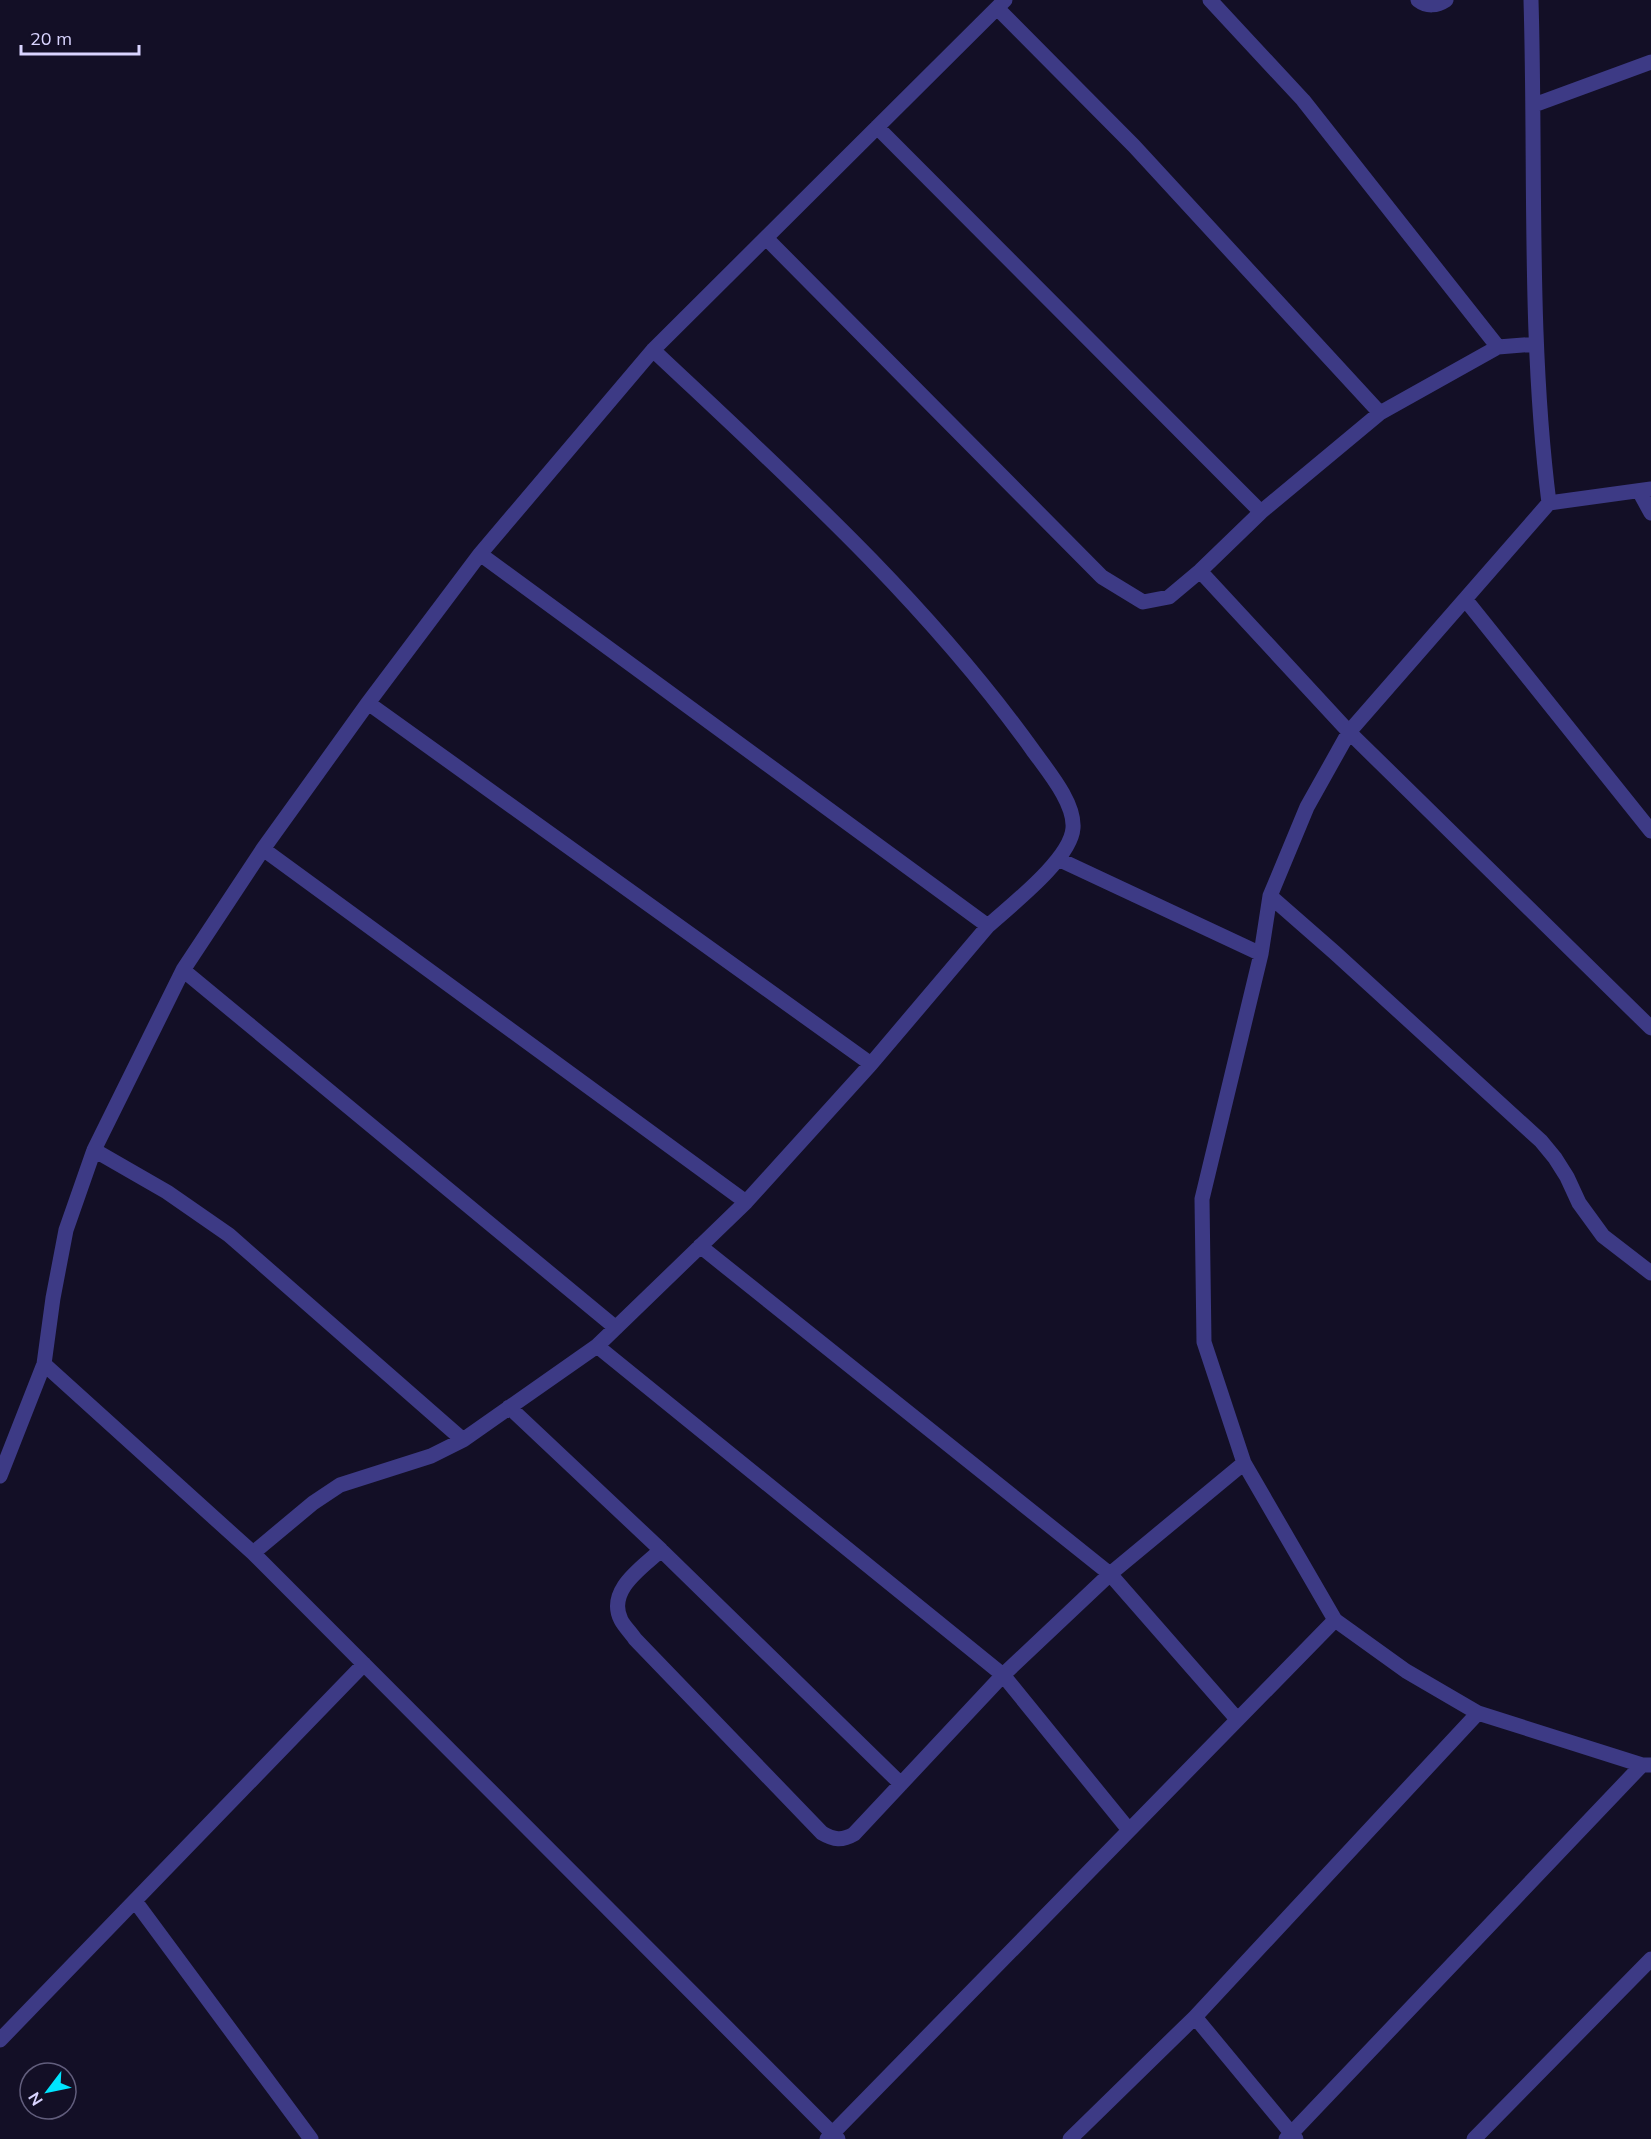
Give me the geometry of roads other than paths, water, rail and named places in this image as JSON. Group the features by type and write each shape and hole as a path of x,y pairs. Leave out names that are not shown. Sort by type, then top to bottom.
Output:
{"street":[{"path":"1210,0 1303,100 1498,347"},
{"path":"1418,0 1423,4 1433,6 1446,0"},
{"path":"1531,0 1536,344 1549,503"},
{"path":"0,1476 44,1364 53,1298 66,1230 94,1150 183,970 263,849 368,703 480,554 653,350 1001,4 1380,413"},
{"path":"1534,105 1651,62"},
{"path":"877,127 1261,512"},
{"path":"766,238 1102,577 1143,602 1169,597 1200,571 1261,512 1380,413 1498,347 1536,344"},
{"path":"253,1553 313,1503 340,1485 431,1456 463,1440 597,1346 746,1202 871,1064 988,926 1044,874 1067,848 1073,828 1069,807 1055,782 1013,723 946,642 857,544 653,350"},
{"path":"1195,2017 1291,2137 1647,1765 1478,1713 1406,1671 1335,1620 1244,1463 1204,1342 1202,1199 1261,954 1270,896 1307,807 1349,732 1549,503 1645,490 1651,513"},
{"path":"480,554 988,926"},
{"path":"1200,571 1349,732 1651,1028"},
{"path":"1465,599 1651,831"},
{"path":"368,703 871,1064"},
{"path":"263,849 746,1202"},
{"path":"1058,859 1261,954"},
{"path":"1270,896 1541,1141 1555,1158 1579,1203 1603,1236 1651,1273"},
{"path":"183,970 616,1328"},
{"path":"94,1150 167,1192 230,1235 463,1440"},
{"path":"700,1246 1110,1574 1237,1719"},
{"path":"597,1346 1003,1676 1129,1830"},
{"path":"44,1364 253,1553 833,2137 1335,1620"},
{"path":"509,1407 661,1550 901,1784"},
{"path":"661,1550 623,1587 617,1602 620,1619 635,1639 822,1833 833,1840 845,1839 854,1834 1003,1676 1110,1574 1244,1463"},
{"path":"0,2040 364,1664"},
{"path":"1070,2139 1195,2017 1478,1713"},
{"path":"135,1901 311,2139"},
{"path":"1474,2139 1651,1959"}]}
